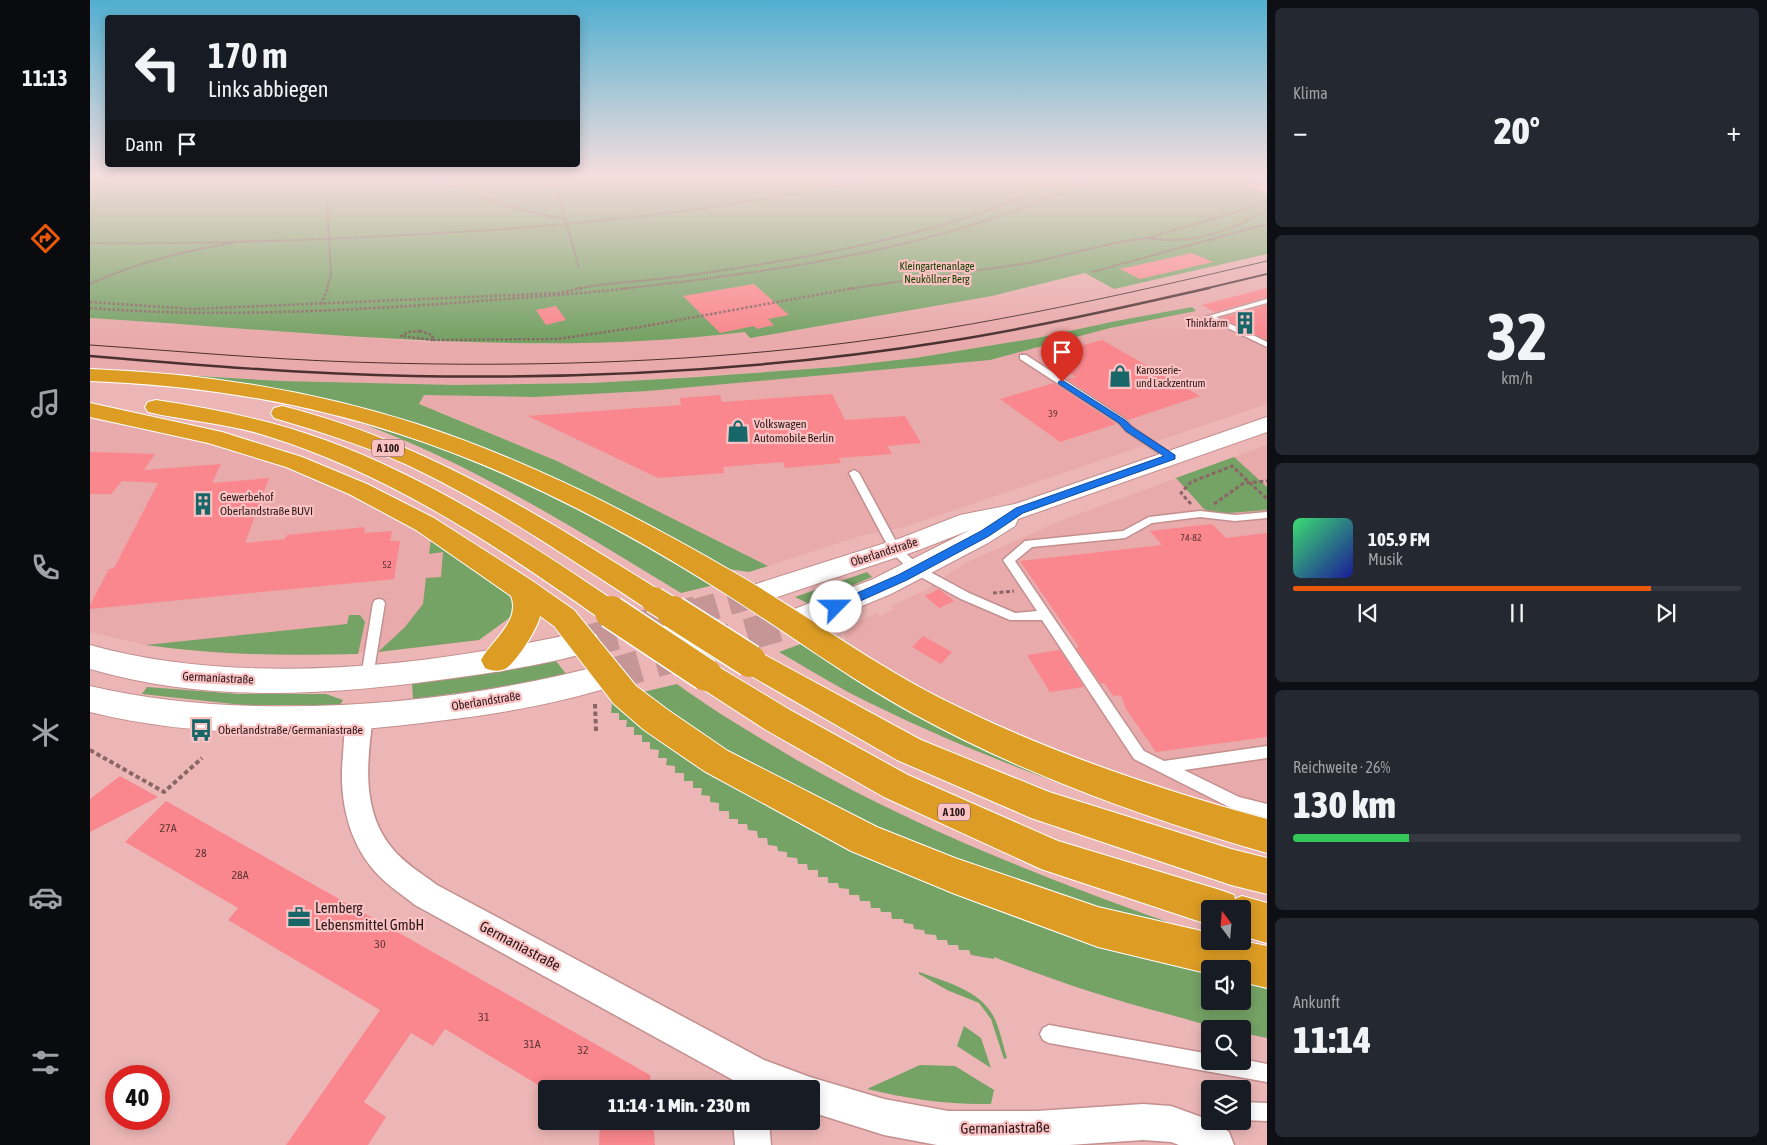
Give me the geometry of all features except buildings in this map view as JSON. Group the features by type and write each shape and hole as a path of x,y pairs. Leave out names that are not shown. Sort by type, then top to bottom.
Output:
{"highway":[{"path":"90,375 179,381 302,400 409,428 534,479 634,529 750,596 861,668 969,727 1071,773 1207,820 1267,836"},
{"name":"A 100","path":"90,381 175,391 267,409 334,429 397,452 445,474 498,504 654,600 750,662 909,750 1044,807 1231,867 1267,876"},
{"name":"A 100","path":"90,399 207,414 272,430 325,449 382,473 469,518 706,675 778,720 904,790 1054,856 1201,903"},
{"path":"90,410 214,437 294,462 381,500 425,524 564,618 585,642 602,690 621,691 656,720 716,761 864,839 954,876 1098,927 1267,967"},
{"path":"496,660 524,625 528,603 521,588"},
{"path":"1251,919 1267,923"}],"street":[{"name":"Oberlandstraße","path":"750,596 895,549 969,521 1020,511 1171,457 1265,427"},
{"name":"Oberlandstraße","path":"791,622 824,612 917,570 985,534 1020,511"},
{"path":"367,676 496,660 585,642"},
{"path":"101,663 91,701 217,717 271,719 360,717"},
{"name":"Germaniastraße","path":"101,663 162,674 215,679 284,681 367,676 355,756 357,809 366,832 378,852 398,874 426,895 753,1080"},
{"name":"Oberlandstraße","path":"360,717 412,712 523,696 572,686 602,690"},
{"name":"Germaniastraße","path":"820,1097 884,1117 948,1129 1037,1129 1143,1122 1171,1124 1209,1132"},
{"path":"751,1130 752,1145"}],"lane":[{"path":"1267,301 1209,317 1267,345"},
{"path":"1023,357 1122,422 1129,429 1171,457"},
{"path":"854,473 895,549 917,570 965,596 1014,617 1045,615"},
{"path":"1267,515 1235,518 1200,514 1149,520 1125,534 1029,544 1009,560 1138,755 1236,803 1267,811"},
{"path":"367,676 380,603"},
{"path":"1164,767 1267,752"},
{"path":"1049,1034 1267,1073"},
{"path":"1251,1111 1267,1112"}],"path":[{"path":"317,311 330,284 329,230"},
{"path":"90,243 329,239 465,230"},
{"path":"570,230 579,267"},
{"path":"90,302 168,306 193,310 560,293 601,284 669,278 817,255 919,230"},
{"path":"90,308 210,314 317,311 566,295 766,270 885,247 951,230"},
{"path":"433,340 432,335 422,331 404,333 401,336 433,340 557,339 606,333 880,283 1029,263 1178,230"},
{"path":"1147,238 1161,241 1188,239 1217,230"},
{"path":"1092,272 1147,258 1237,230"},
{"path":"1188,239 1188,244"},
{"path":"90,284 126,269 178,254 249,241"},
{"path":"1267,481 1250,483 1244,483 1200,514 1181,493 1191,482 1232,466 1250,483 1267,499"},
{"path":"596,731 602,690"},
{"path":"90,750 164,792 202,758"}],"shaded area":[{"path":"1267,254 1267,404 901,528 863,535 768,566 557,461 443,413 418,405 424,395 534,397 648,391 990,360 1110,328 1196,311 1116,321 1037,338 915,358 836,367 592,383 456,385 281,381 90,368 90,318 427,342 545,344 706,336 992,296 1086,273 1114,289"},
{"path":"90,420 139,428 246,453 298,470 379,509 447,548 506,593 479,640 378,652 301,655 217,653 146,645 90,632"},
{"path":"1267,445 1267,826 982,727 845,645 845,627 877,613 880,616 894,609 891,606 926,590 963,564 1065,519"}],"green space":[{"name":"Kleingartenanlage Neuköllner Berg","path":"90,230 1267,230 1267,254 1114,289 1085,273 992,296 750,338 745,332 663,340 498,343 334,335 90,318"},
{"path":"1192,307 1196,311 1110,328 990,360 648,391 534,397 424,395 419,404 557,461 768,566 749,572 721,568 412,425 148,373 281,381 456,385 592,383 697,377 836,367 915,358 1037,338"},
{"path":"366,425 463,456 556,495 616,526 714,585 681,593 488,480 448,460"},
{"path":"1234,457 1267,487 1267,510 1216,514 1204,509 1176,478"},
{"path":"431,539 476,568 508,594 513,602 515,614 479,640 378,652 405,627 423,604 426,578 441,577 443,552 429,554"},
{"path":"867,572 872,577 809,604 795,597"},
{"path":"349,615 360,615 365,622 358,654 251,654 146,645 347,624"},
{"path":"806,642 1065,781 1064,785 982,753 901,718 848,692 779,652"},
{"path":"556,661 567,675 488,689 413,699 412,684 415,683"},
{"path":"677,684 720,714 795,759 891,810 990,854 1091,894 1193,931 1110,915 936,856 736,763 639,693"},
{"path":"147,687 238,694 326,694 343,700 340,705 243,705 142,694"},
{"path":"613,700 665,740 1201,965 1201,1010 1251,1010 1251,977 1267,980 1267,1038 1251,1035 1251,1020 1201,1020 1201,1023 1121,1001 994,957 994,959 971,955 969,950 959,950 958,945 948,945 947,940 937,940 936,935 925,934 924,930 914,929 913,924 904,923 903,919 892,919 891,912 881,912 880,908 871,908 870,901 860,901 859,895 849,895 849,889 839,888 838,883 828,883 828,877 818,877 818,870 808,870 807,864 798,864 797,858 787,857 787,852 778,851 777,846 768,845 767,838 758,838 757,831 748,830 747,824 738,824 738,819 729,819 729,811 719,811 719,803 710,802 710,796 701,795 702,788 693,788 693,781 684,781 684,773 675,773 675,766 666,765 667,758 658,758 659,750 650,749 650,742 642,742 642,735 634,735 634,727 626,727 627,720 619,720 619,713 611,713 612,703 610,701"},
{"path":"919,972 961,988 980,1000 994,1017 1007,1058 1004,1059 991,1019 979,1003 947,990 919,974"},
{"path":"964,1026 981,1038 991,1068 957,1046"},
{"path":"920,1065 955,1066 994,1090 991,1104 929,1101 867,1089"}],"tunnel":[{"path":"692,613 750,596"},
{"path":"585,642 697,612"},
{"path":"609,675 791,622"}],"tram line":[{"path":"90,345 352,362 517,364 683,358 793,349 912,334 1090,301 1267,261"}],"railway":[{"path":"1204,289 1267,274"},
{"path":"90,356 210,366 372,375 478,377 678,371 811,360 943,342 1043,324 1209,288"}],"place":[{"name":"Thinkfarm","path":"1245,323"},
{"name":"Karosserie- und Lackzentrum","path":"1120,376"},
{"name":"Volkswagen Automobile Berlin","path":"738,431"},
{"name":"Gewerbehof Oberlandstraße BUVI","path":"203,504"},
{"name":"Oberlandstraße/Germaniastraße","path":"201,730"},
{"name":"Lemberg Lebensmittel GmbH","path":"299,917"}],"route":[{"path":"836,607 902,577 985,534 1020,511 1171,457 1062,382"}]}
